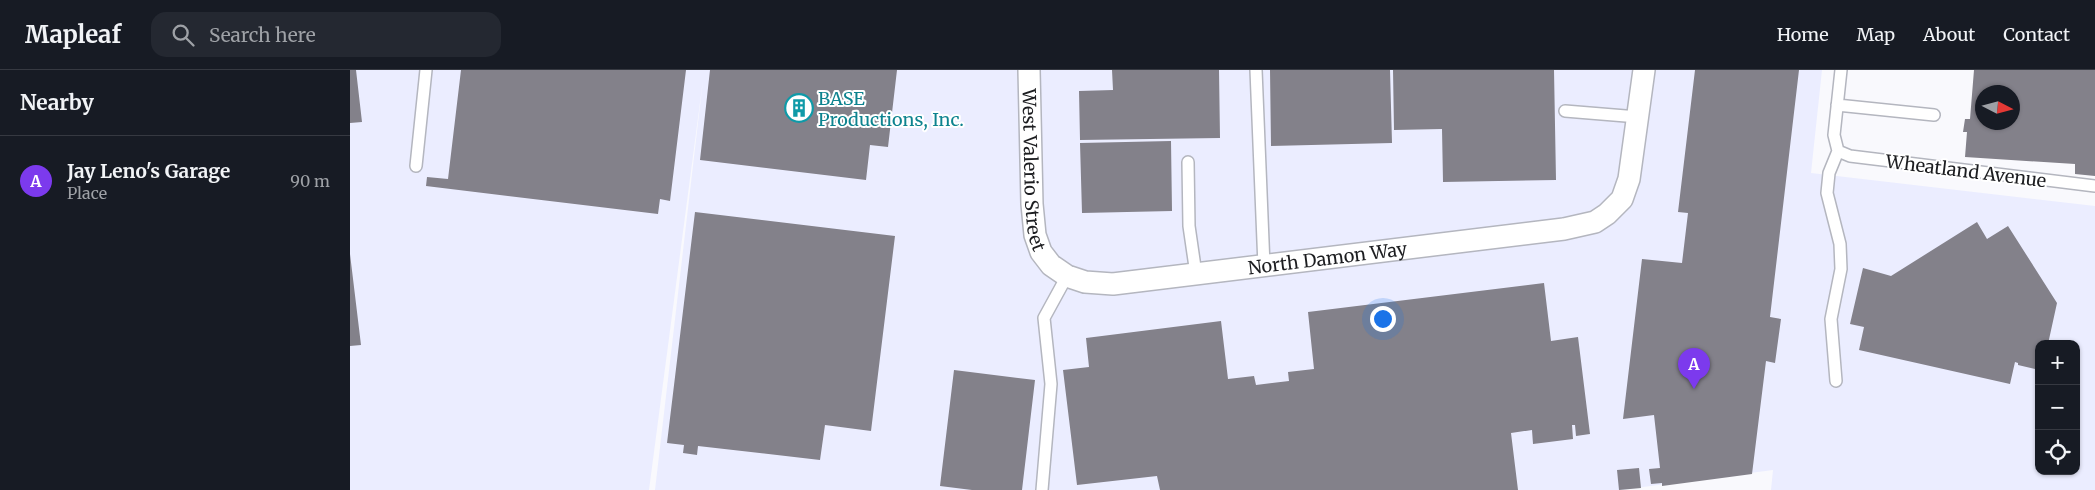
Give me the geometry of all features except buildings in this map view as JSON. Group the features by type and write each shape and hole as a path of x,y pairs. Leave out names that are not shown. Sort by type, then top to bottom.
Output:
{"street":[{"name":"West Valerio Street","path":"1029,70 1035,235 1041,252 1059,271"},
{"path":"1638,117 1644,70"},
{"name":"North Damon Way","path":"1059,271 1085,282 1113,284 1564,230 1595,222 1608,214 1622,199 1629,179 1638,117"}],"lane":[{"path":"416,166 426,70"},
{"path":"1256,70 1264,266"},
{"path":"1836,381 1830,319 1841,269 1840,244 1828,193 1829,173 1838,151 1834,135 1841,70"},
{"path":"1837,105 1934,115"},
{"path":"1565,112 1638,117"},
{"name":"Wheatland Avenue","path":"1838,151 1850,156 2095,186"},
{"path":"1188,162 1189,226 1196,274"},
{"path":"1042,490 1051,384 1044,318 1059,271"}],"shaded area":[{"path":"350,70 1822,70 1811,173 2095,206 2095,490 1771,490 1773,470 1620,490 655,490 703,80 649,490 350,490"}],"place":[{"name":"BASE Productions, Inc.","path":"799,108"},
{"name":"Jay Leno's Garage","path":"1694,389"}]}
